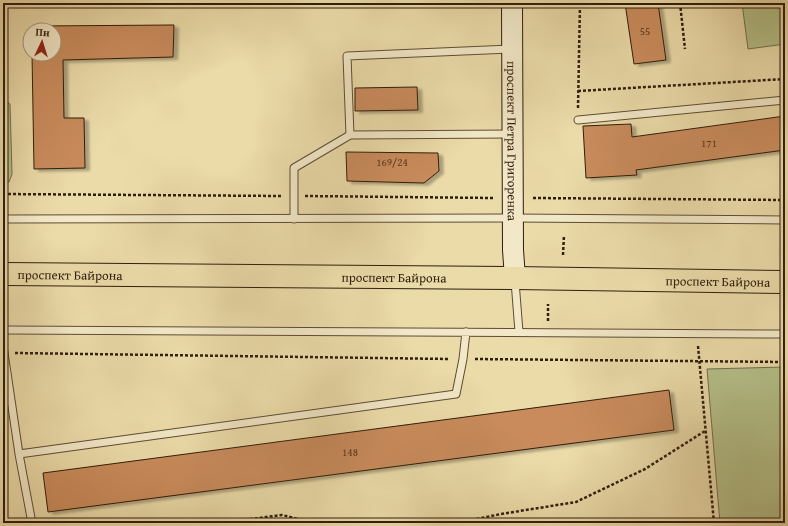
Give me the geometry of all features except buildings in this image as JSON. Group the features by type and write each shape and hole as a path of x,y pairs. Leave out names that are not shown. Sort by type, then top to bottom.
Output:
{"main road":[{"name":"проспект Петра Григоренка","path":"512,3 514,278"},
{"name":"проспект Байрона","path":"3,274 514,278 785,282"}],"lane":[{"path":"350,135 347,56 513,49"},
{"path":"578,120 785,100"},
{"path":"294,219 294,168 350,135 513,134"},
{"path":"3,219 513,218 785,220"},
{"path":"514,278 519,332"},
{"path":"3,330 785,334"},
{"path":"19,454 456,394 463,359 466,332"},
{"path":"4,349 19,454 32,523"}],"path":[{"path":"578,120 580,3"},
{"path":"680,3 685,49"},
{"path":"578,91 785,79"},
{"path":"3,194 499,198"},
{"path":"533,198 785,200"},
{"path":"563,255 564,235"},
{"path":"697,334 714,523"},
{"path":"4,349 463,359 785,362"},
{"path":"457,523 501,514 576,502 645,469 706,432"},
{"path":"220,523 282,515 314,523"}],"green space":[{"path":"742,3 780,3 785,44 748,49"},
{"path":"3,100 10,104 12,174 9,182 3,182"},
{"path":"785,367 785,523 720,523 707,369"}]}
